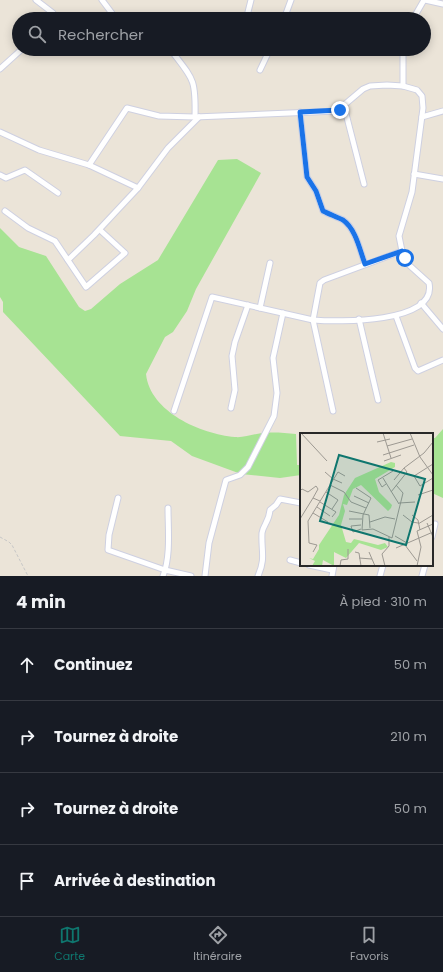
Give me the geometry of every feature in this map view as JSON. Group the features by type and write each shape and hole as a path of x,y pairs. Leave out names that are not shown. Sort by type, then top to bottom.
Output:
{"street":[{"path":"36,0 52,12"},
{"path":"102,0 111,12"},
{"path":"248,12 251,0"},
{"path":"287,12 291,0"},
{"path":"417,12 425,0 443,4"},
{"path":"0,69 14,56"},
{"path":"68,260 100,230 138,188 168,148 197,117 194,84 191,76 175,56"},
{"path":"260,70 267,56"},
{"path":"403,56 403,86"},
{"path":"89,165 127,108 159,116 197,117 337,111 357,93 370,86 403,86 420,92 422,96 422,117 412,192 399,236 402,251 410,265 429,283 429,293 421,303 396,316 330,321 313,320 211,298 174,411"},
{"path":"344,106 364,184"},
{"path":"422,117 443,111"},
{"path":"300,112 303,151 308,181 316,191 323,211 343,220 353,232 365,264"},
{"path":"0,132 39,150 89,165 138,188"},
{"path":"0,175 6,178 25,170 58,193"},
{"path":"414,174 443,179"},
{"path":"5,211 28,228 55,241 86,287 125,253 100,230"},
{"path":"333,411 313,320 318,287 321,282 402,251"},
{"path":"260,308 270,263"},
{"path":"421,303 443,329"},
{"path":"231,408 235,390 232,356 235,342 248,305"},
{"path":"205,576 209,543 226,480 240,475 248,467 274,416 278,393 272,358 283,313"},
{"path":"396,316 415,368 418,371 443,360"},
{"path":"359,319 378,400"},
{"path":"118,498 109,535 108,550 165,570 191,576"},
{"path":"258,576 263,563 262,531 269,519 270,510 280,499 300,503"},
{"path":"163,576 165,570 168,508"},
{"path":"433,533 435,524"},
{"path":"290,560 300,563"},
{"path":"314,566 332,570"},
{"path":"380,576 383,566"},
{"path":"422,576 425,566"}],"path":[{"path":"0,537 9,542 12,546 28,576"}],"green space":[{"path":"237,159 261,173 196,289 187,311 173,332 165,337 146,374 150,387 157,399 167,410 179,419 193,426 222,435 235,437 266,433 296,434 297,465 300,465 300,475 280,478 241,474 192,456 171,441 120,436 3,312 3,302 0,297 0,228 19,247 46,256 79,307 85,311 91,309 120,284 158,260 218,160"},
{"path":"443,429 443,498 433,493 433,438 435,438"}],"route":[{"path":"340,110 300,112 303,151 308,181 316,191 321,209 343,220 353,232 365,264 402,251 405,258"}]}
